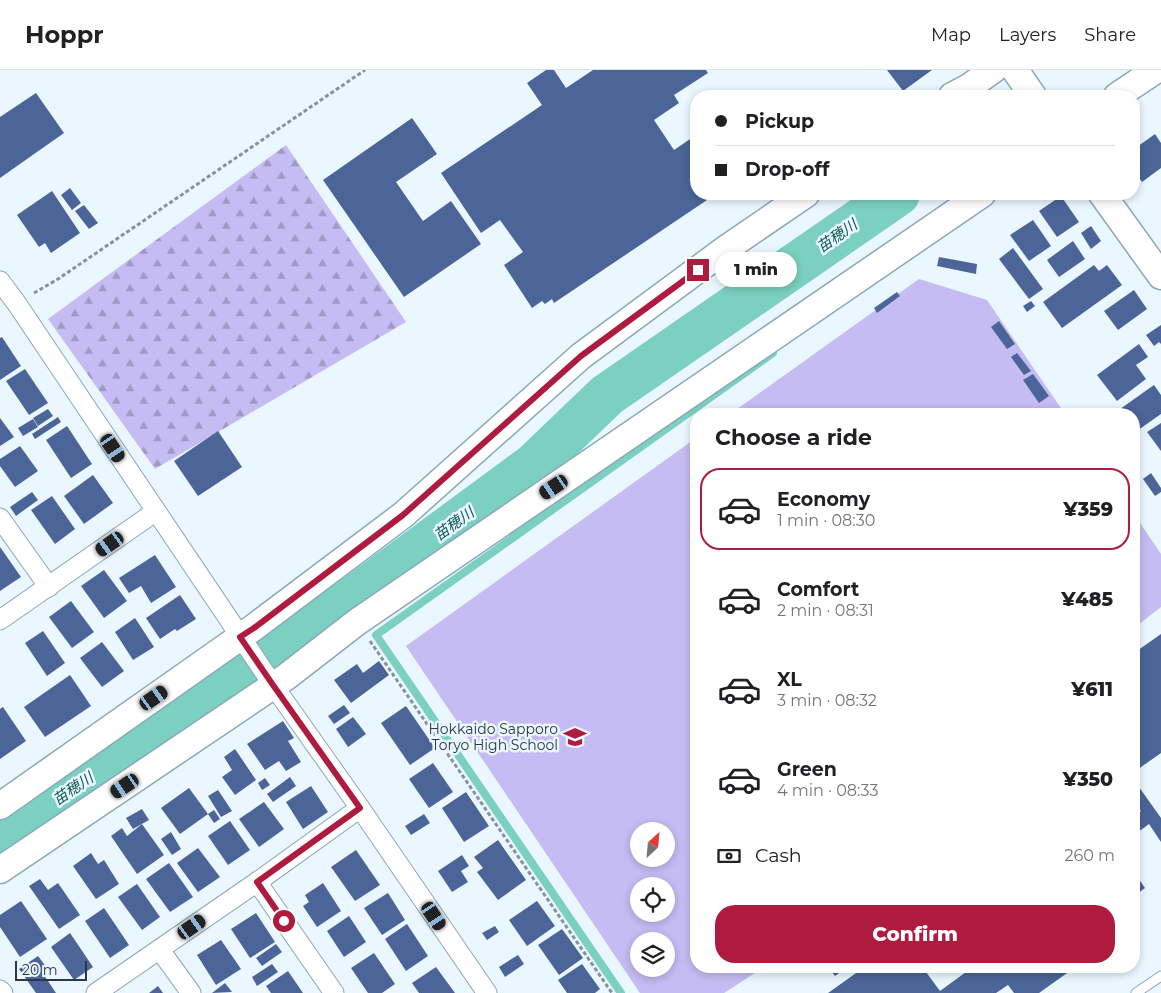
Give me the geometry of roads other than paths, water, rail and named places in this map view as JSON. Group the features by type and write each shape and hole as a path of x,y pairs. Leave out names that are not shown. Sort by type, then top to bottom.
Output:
{"street":[{"path":"963,90 993,70"},
{"path":"1015,70 1029,90"},
{"path":"1126,90 1156,70"},
{"path":"0,806 243,640 254,628 403,515 581,356 727,248 797,200"},
{"path":"0,870 268,678 286,677 356,622 973,200"},
{"path":"1107,200 1158,264"},
{"path":"0,281 268,678 487,993"},
{"path":"0,620 155,512"},
{"path":"0,518 49,587"},
{"path":"96,993 160,950 360,808"},
{"path":"257,882 334,993"},
{"path":"160,950 191,993"}],"lane":[{"path":"1136,993 1161,976"}],"waterway":[{"name":"苗穂川","path":"0,839 360,593 534,465 607,395 889,200"},
{"path":"696,408 773,353"},
{"path":"621,993 376,635 690,412"}],"place":[{"name":"Hokkaido Sapporo Toryo High School","path":"575,737"}]}
